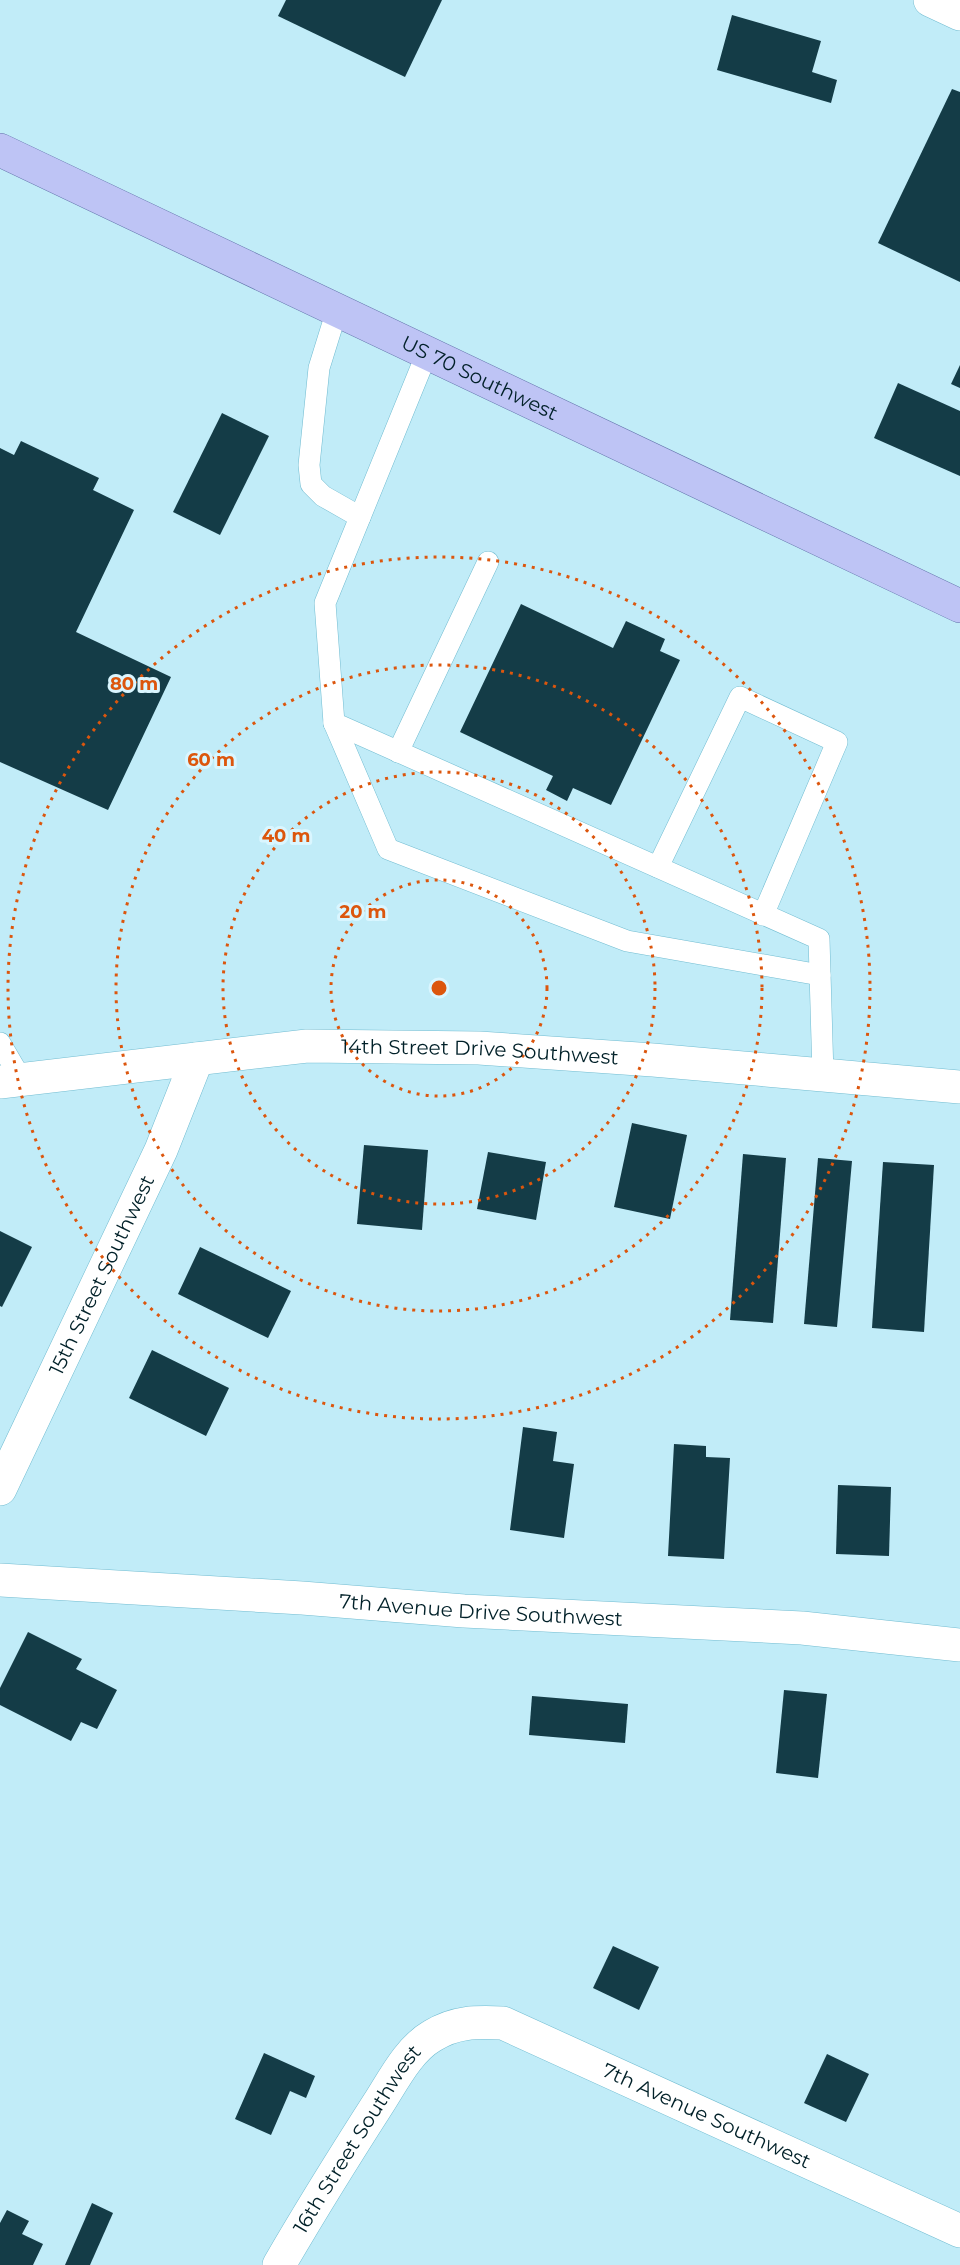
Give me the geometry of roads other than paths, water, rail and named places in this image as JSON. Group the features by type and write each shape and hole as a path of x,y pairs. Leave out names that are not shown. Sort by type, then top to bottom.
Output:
{"main road":[{"name":"US 70 Southwest","path":"0,150 960,606"}],"street":[{"path":"930,0 960,14"},
{"name":"14th Street Drive Southwest","path":"11,1081 307,1046 479,1048 960,1087"},
{"name":"15th Street Southwest","path":"0,1489 161,1150 197,1059"},
{"name":"7th Avenue Drive Southwest","path":"0,1580 302,1598 464,1611 959,1638"},
{"name":"7th Avenue Southwest","path":"449,2027 470,2021 503,2024 960,2231"},
{"name":"16th Street Southwest","path":"279,2265 322,2190 406,2061 429,2037 449,2027"}],"lane":[{"path":"337,310 320,368 309,465 311,484 323,496 360,517"},
{"path":"427,352 325,603 334,723 388,849 627,941 820,975"},
{"path":"398,752 488,562"},
{"path":"658,867 740,697 837,742 763,915"},
{"path":"334,723 819,939 824,1075"},
{"path":"0,1042 11,1081"}]}
